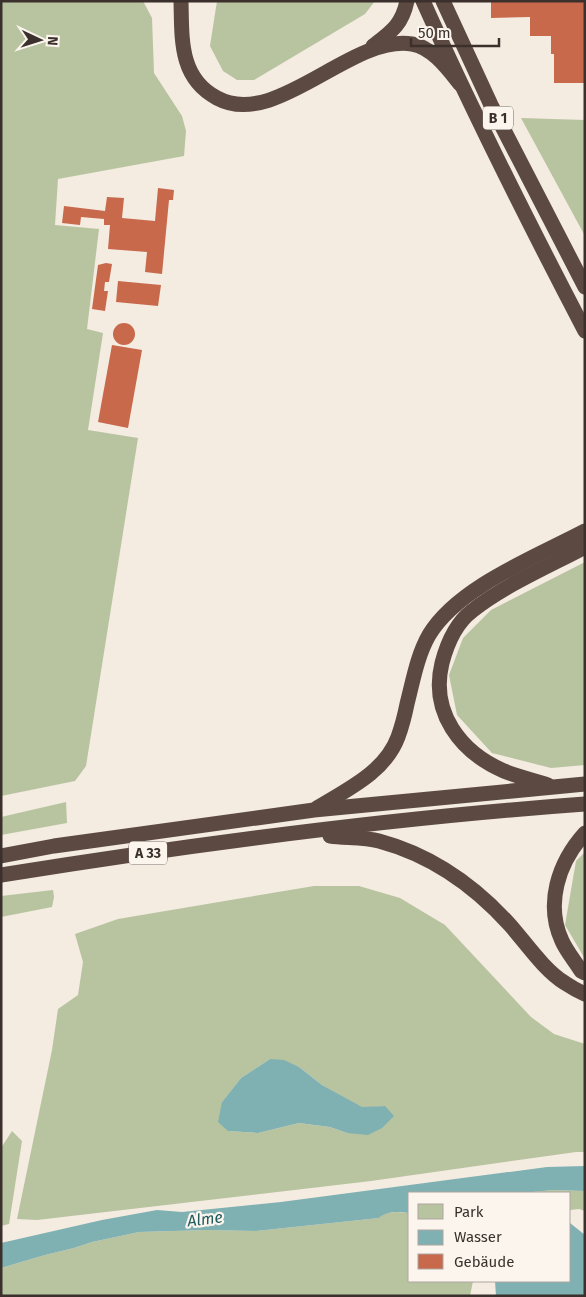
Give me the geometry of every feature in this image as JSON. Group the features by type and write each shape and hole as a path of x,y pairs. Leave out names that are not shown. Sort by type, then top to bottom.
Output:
{"highway":[{"path":"180,1 182,43 187,65 195,81 208,94 224,102 242,105 258,104 275,98 366,52 396,43 412,44 430,52 460,84"},
{"path":"366,52 395,29 404,15 407,1"},
{"name":"B 1","path":"423,1 460,84 585,331"},
{"name":"B 1","path":"444,1 491,105 585,287"},
{"path":"314,810 366,778 387,756 398,737 414,674 429,636 444,615 463,598 486,582 585,531"},
{"path":"554,787 504,771 478,756 458,737 446,718 440,697 440,673 445,650 454,632 470,612 494,595 585,547"},
{"name":"A 33","path":"1,856 54,846 314,810 585,784"},
{"name":"A 33","path":"1,876 96,860 296,833 585,804"},
{"path":"296,833 378,840 418,854 454,874 503,918 532,952 563,982 585,994"},
{"path":"585,833 576,843 565,861 556,881 554,903 557,928 563,943 581,971 585,973"}],"green space":[{"path":"1,1 143,1 152,18 154,73 182,116 186,131 184,156 58,179 55,225 99,229 87,329 103,333 88,430 138,438 86,766 75,781 1,796"},
{"path":"217,1 375,1 365,14 254,80 237,80 223,71 210,46"},
{"path":"521,118 585,120 585,236"},
{"path":"585,562 585,765 551,768 492,753 457,715 449,675 463,638 491,610"},
{"path":"66,802 67,823 1,835 1,817"},
{"path":"585,852 585,959 565,925 576,861"},
{"path":"314,886 359,886 400,898 445,925 531,1017 554,1034 585,1044 585,1152 371,1181 37,1220 17,1219 52,1050 58,1009 78,995 83,962 75,934 118,919","holes":["270,1059 299,1067 322,1085 362,1108 385,1106 347,1133 330,1127 299,1123 258,1133 228,1131 222,1102 241,1078"]},
{"path":"53,890 52,907 1,917 1,896"},
{"path":"12,1131 22,1141 9,1224 1,1226 1,1148"},
{"path":"553,1190 585,1191 585,1211 579,1209 571,1210 571,1192 532,1192"},
{"path":"384,1213 408,1213 408,1282 473,1282 470,1296 1,1296 1,1268 92,1242 139,1232 256,1231 379,1218"}],"water":[{"path":"270,1059 284,1060 299,1067 322,1085 362,1107 385,1106 394,1116 382,1128 368,1135 347,1133 330,1127 299,1123 258,1133 228,1131 218,1122 222,1102 241,1078"},
{"name":"Alme","path":"585,1166 585,1191 408,1192 408,1213 393,1212 379,1218 256,1231 139,1232 92,1242 1,1268 1,1243 102,1220 157,1210 182,1212 281,1202 547,1167"},
{"path":"571,1224 585,1235 585,1296 496,1296 495,1282 571,1282"}],"building":[{"path":"491,1 585,1 585,83 554,83 554,54 551,54 551,36 530,36 530,17 491,18"},
{"path":"158,188 174,190 173,200 169,200 162,274 145,272 147,252 108,249 110,225 104,225 104,219 81,217 80,225 62,223 64,206 105,211 107,197 124,198 122,218 155,221"},
{"path":"112,264 109,282 105,282 104,291 108,291 105,311 92,309 98,265"},
{"path":"118,281 161,285 158,306 116,302"},
{"path":"124,323 132,326 135,334 132,342 124,345 116,342 113,334 116,326"},
{"path":"112,345 142,350 128,428 98,422"}]}
